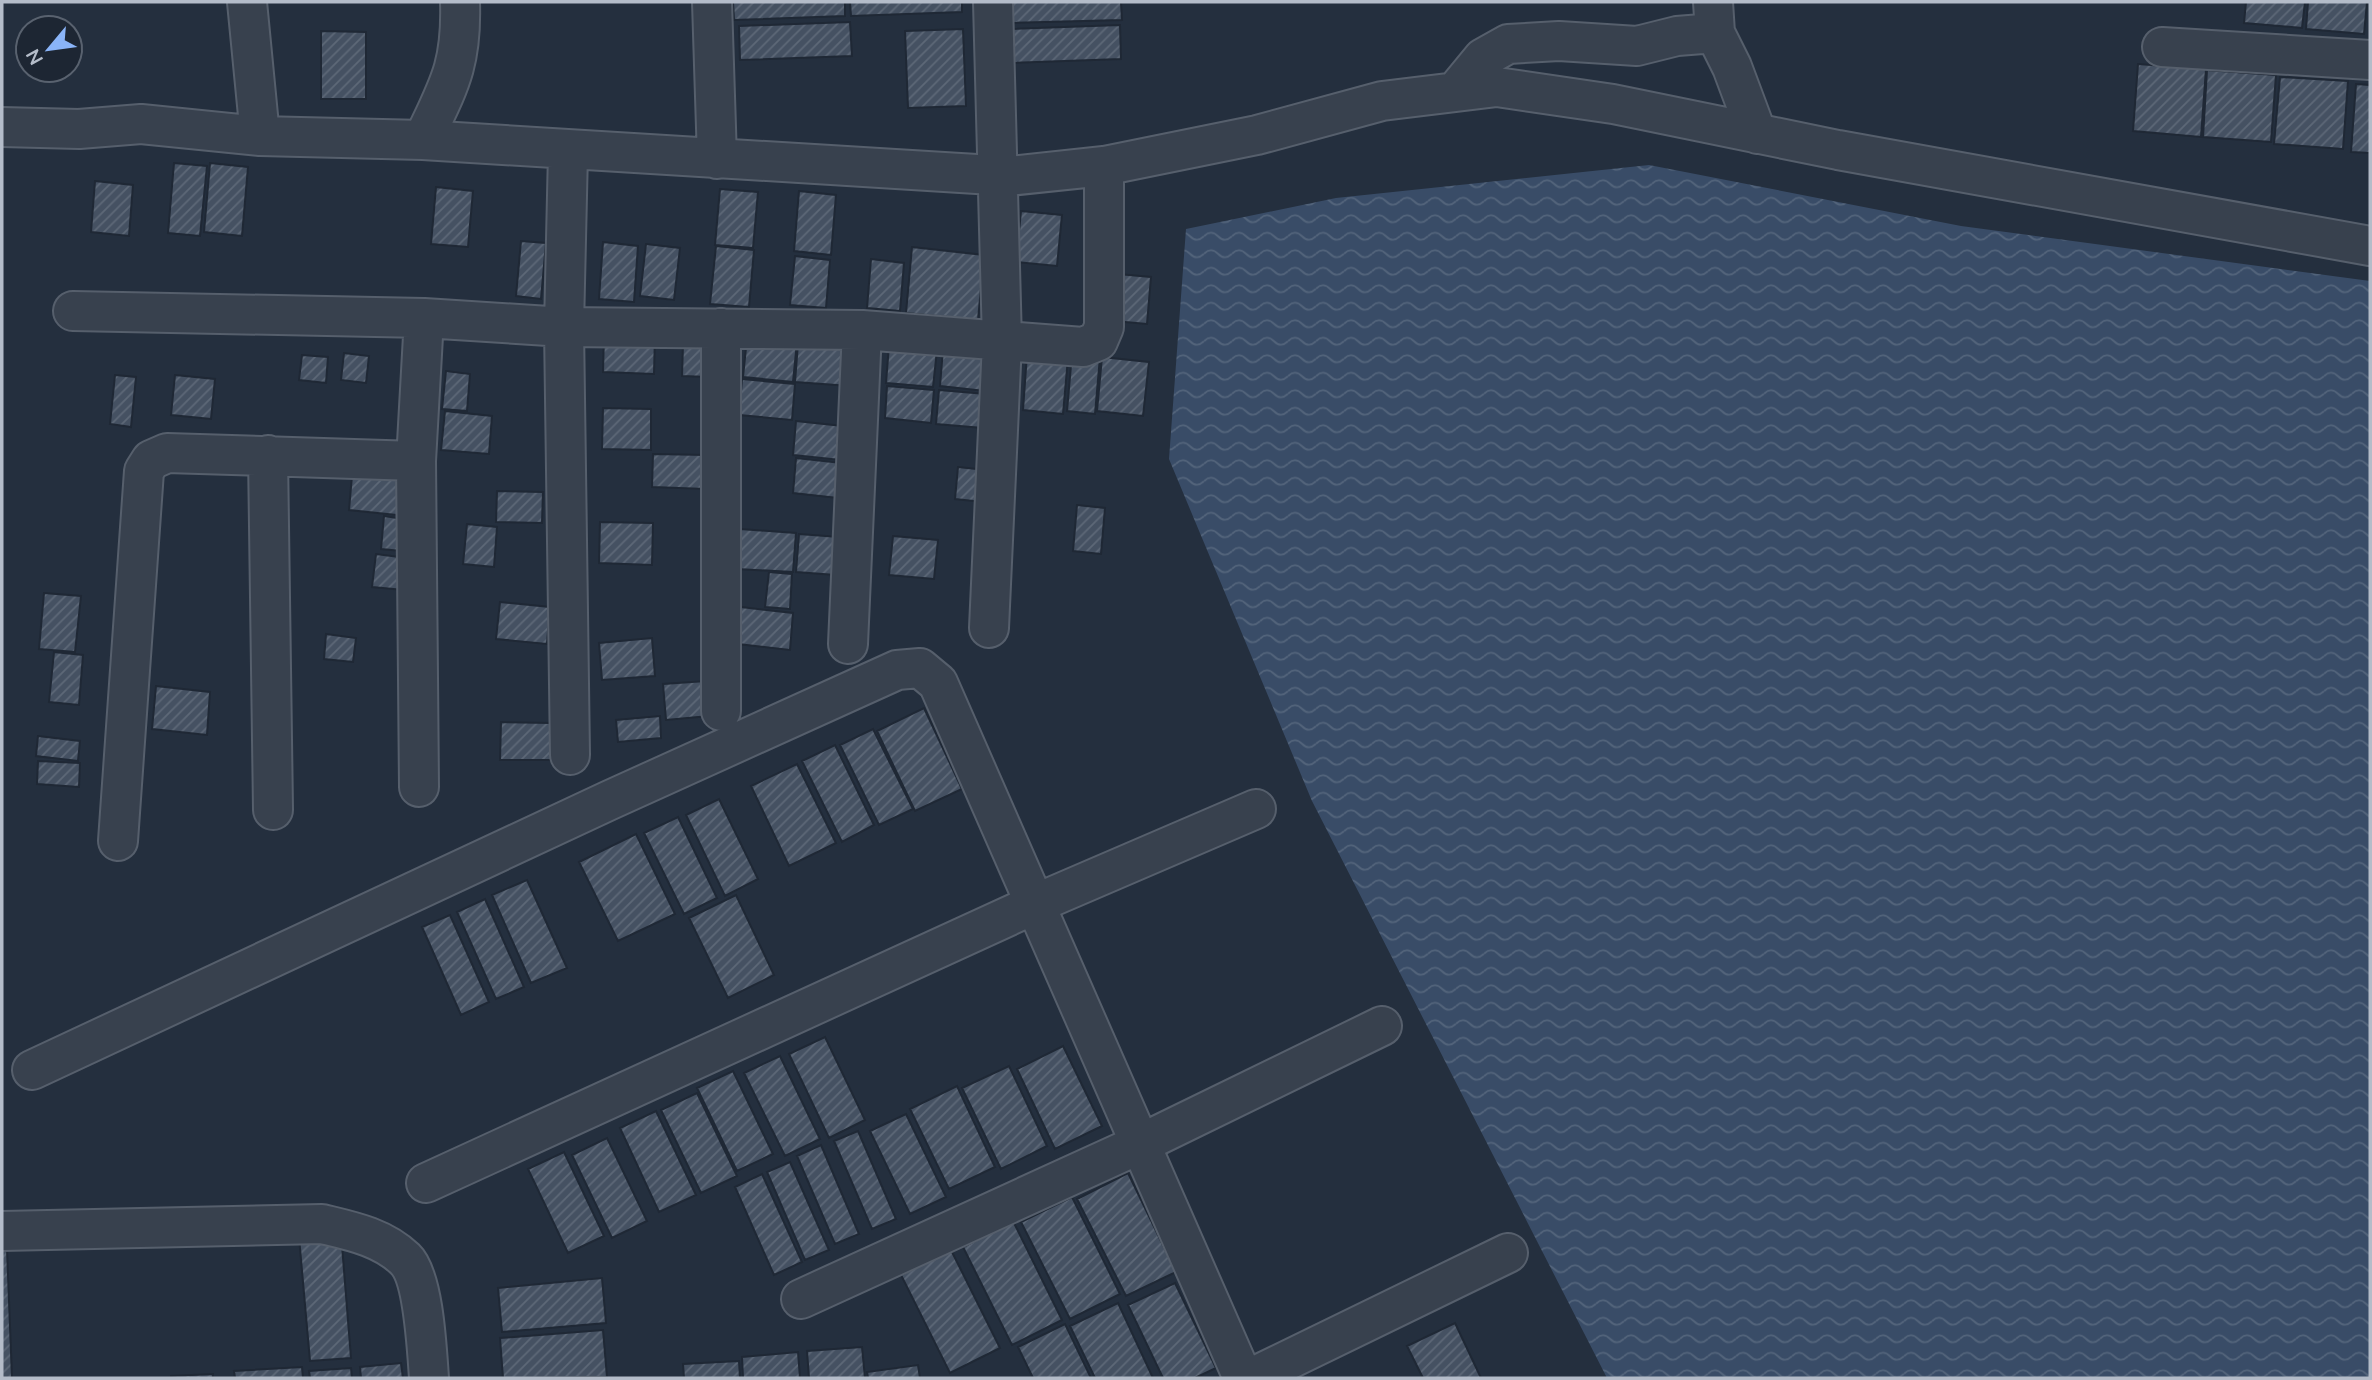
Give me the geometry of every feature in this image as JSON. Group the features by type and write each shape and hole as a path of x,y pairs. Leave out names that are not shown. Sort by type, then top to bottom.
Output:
{"street":[{"path":"247,2 260,136"},
{"path":"423,140 454,73 461,38 460,2"},
{"path":"712,2 717,159"},
{"path":"989,628 1002,342 993,2"},
{"path":"1455,92 1483,58 1508,44 1559,41 1637,46 1677,36 1714,18 1757,134"},
{"path":"2162,47 2370,60"},
{"path":"2,127 79,129 141,124 260,136 423,140 568,152 998,176 1104,166 1257,135 1382,101 1497,87 1613,104 1757,134 2370,246"},
{"path":"568,152 564,327 570,755"},
{"path":"73,311 424,318 564,327 862,330 1083,347 1098,341 1104,327 1104,166"},
{"path":"419,788 416,461 424,318"},
{"path":"720,328 721,711"},
{"path":"848,644 862,330"},
{"path":"118,841 144,471 151,460 167,453 268,454 416,461"},
{"path":"268,454 273,810"},
{"path":"32,1070 610,800 897,670 920,668 938,683 1243,1378"},
{"path":"426,1183 1035,904 1256,809"},
{"path":"801,1299 1140,1144 1382,1026"},
{"path":"2,1231 321,1223 366,1234 407,1260 424,1308 429,1378"},
{"path":"1251,1378 1508,1253"}],"water":[{"path":"1649,165 1961,226 2370,281 2370,1378 1607,1378 1312,801 1169,459 1186,229 1336,198"}],"building":[{"path":"733,2 845,2 845,16 734,20"},
{"path":"850,2 962,2 962,12 851,16"},
{"path":"1009,2 1121,2 1122,20 1009,23"},
{"path":"2246,2 2305,2 2302,28 2244,23"},
{"path":"2308,2 2367,2 2364,34 2306,29"},
{"path":"850,22 852,56 740,60 739,26"},
{"path":"1120,25 1121,59 1010,63 1009,29"},
{"path":"963,29 966,106 908,108 905,31"},
{"path":"321,31 366,32 366,99 321,99"},
{"path":"2138,64 2206,69 2201,137 2133,131"},
{"path":"2207,70 2276,75 2271,142 2203,137"},
{"path":"2280,77 2348,81 2343,149 2274,144"},
{"path":"2356,84 2370,85 2370,153 2351,152"},
{"path":"174,163 207,166 200,236 168,233"},
{"path":"210,163 248,167 242,236 204,232"},
{"path":"95,181 133,185 129,236 91,232"},
{"path":"436,187 473,191 468,247 431,244"},
{"path":"720,189 758,192 753,248 715,245"},
{"path":"799,191 836,195 831,255 794,251"},
{"path":"1021,211 1062,215 1057,266 1016,262"},
{"path":"521,241 546,243 541,299 516,296"},
{"path":"603,242 638,246 634,302 599,299"},
{"path":"646,244 680,248 674,300 640,296"},
{"path":"716,246 754,250 749,307 710,304"},
{"path":"912,247 984,255 978,320 906,313"},
{"path":"795,256 830,260 826,308 790,305"},
{"path":"871,259 904,263 900,311 867,308"},
{"path":"1118,274 1151,277 1147,324 1114,321"},
{"path":"604,334 655,335 654,374 603,372"},
{"path":"747,338 797,342 793,382 743,377"},
{"path":"798,343 854,349 850,386 795,382"},
{"path":"683,344 709,345 708,377 682,376"},
{"path":"889,345 937,350 933,387 886,383"},
{"path":"943,349 988,354 985,391 940,386"},
{"path":"344,353 369,356 366,383 341,380"},
{"path":"1027,354 1068,358 1063,414 1023,410"},
{"path":"1072,354 1100,357 1095,414 1067,411"},
{"path":"302,355 328,357 326,383 299,380"},
{"path":"1102,357 1149,362 1143,416 1097,411"},
{"path":"446,371 470,374 467,411 442,409"},
{"path":"115,375 136,377 131,427 110,424"},
{"path":"175,375 215,379 211,419 171,415"},
{"path":"742,379 795,384 792,420 739,415"},
{"path":"887,386 934,390 931,423 885,418"},
{"path":"939,390 986,394 983,428 936,424"},
{"path":"603,408 651,409 651,450 602,449"},
{"path":"445,411 492,416 489,454 441,450"},
{"path":"796,421 852,427 850,461 793,455"},
{"path":"653,454 707,455 706,489 652,487"},
{"path":"796,458 851,464 847,499 793,493"},
{"path":"353,464 410,470 406,516 349,510"},
{"path":"958,467 986,470 983,502 955,499"},
{"path":"497,491 543,492 542,523 496,522"},
{"path":"1077,505 1105,508 1101,554 1073,551"},
{"path":"384,516 404,519 402,551 381,549"},
{"path":"600,522 653,523 652,565 599,563"},
{"path":"467,524 497,527 494,567 463,564"},
{"path":"740,529 796,533 793,572 737,569"},
{"path":"799,534 852,538 849,576 796,572"},
{"path":"893,536 938,540 934,579 889,575"},
{"path":"376,554 407,558 404,590 372,587"},
{"path":"769,572 792,574 790,609 765,607"},
{"path":"44,593 81,596 75,652 39,649"},
{"path":"500,602 550,607 547,644 496,639"},
{"path":"741,607 793,613 790,650 738,644"},
{"path":"326,634 356,638 353,662 324,659"},
{"path":"652,638 655,676 602,680 599,643"},
{"path":"54,652 83,655 79,705 49,702"},
{"path":"706,681 709,716 666,720 663,684"},
{"path":"156,686 210,692 207,735 152,729"},
{"path":"924,708 962,789 915,811 877,731"},
{"path":"660,716 661,738 618,742 616,720"},
{"path":"501,722 551,723 551,760 500,760"},
{"path":"873,729 913,809 879,825 840,745"},
{"path":"38,736 80,741 78,761 36,756"},
{"path":"835,745 874,825 842,842 802,761"},
{"path":"38,761 80,763 79,787 37,784"},
{"path":"797,764 836,843 789,866 751,786"},
{"path":"719,799 758,879 725,896 686,815"},
{"path":"678,817 717,898 684,914 644,833"},
{"path":"636,834 675,914 618,941 579,862"},
{"path":"527,880 567,968 531,983 492,895"},
{"path":"736,895 774,975 728,998 689,918"},
{"path":"485,899 524,987 496,999 457,912"},
{"path":"450,915 489,1002 461,1015 422,927"},
{"path":"825,1037 865,1120 829,1138 789,1054"},
{"path":"1063,1046 1102,1126 1055,1149 1017,1069"},
{"path":"780,1056 820,1139 785,1156 744,1073"},
{"path":"1009,1066 1047,1146 1001,1169 962,1088"},
{"path":"733,1071 773,1154 737,1171 697,1088"},
{"path":"957,1086 995,1167 949,1189 910,1109"},
{"path":"697,1093 737,1176 701,1193 661,1110"},
{"path":"656,1111 696,1195 659,1212 620,1128"},
{"path":"906,1114 946,1197 910,1214 870,1131"},
{"path":"858,1131 896,1219 872,1229 834,1141"},
{"path":"607,1138 647,1221 612,1238 572,1155"},
{"path":"821,1145 859,1234 835,1244 797,1156"},
{"path":"564,1152 604,1236 568,1253 528,1169"},
{"path":"790,1162 829,1250 805,1260 767,1172"},
{"path":"1128,1173 1176,1272 1126,1296 1077,1199"},
{"path":"762,1174 802,1262 774,1275 735,1187"},
{"path":"1072,1197 1120,1294 1070,1319 1021,1222"},
{"path":"1013,1221 1062,1320 1012,1345 963,1247"},
{"path":"341,1233 351,1358 310,1361 299,1237"},
{"path":"2,1249 7,1249 12,1378 2,1378"},
{"path":"951,1250 1000,1348 950,1373 901,1275"},
{"path":"602,1278 606,1323 502,1332 498,1288"},
{"path":"1175,1283 1216,1368 1195,1378 1163,1378 1128,1305"},
{"path":"1118,1303 1153,1378 1095,1378 1070,1326"},
{"path":"1455,1323 1481,1378 1423,1378 1407,1346"},
{"path":"1065,1324 1091,1378 1033,1378 1018,1347"},
{"path":"603,1330 607,1377 503,1378 500,1338"},
{"path":"862,1347 865,1378 809,1378 807,1351"},
{"path":"798,1352 800,1378 743,1378 742,1357"},
{"path":"739,1361 740,1378 684,1378 683,1364"},
{"path":"401,1363 403,1378 361,1378 360,1367"},
{"path":"918,1365 920,1378 868,1378 867,1372"},
{"path":"302,1367 303,1378 235,1378 234,1371"},
{"path":"351,1368 352,1378 310,1378 309,1371"},
{"path":"213,1374 213,1378 171,1378 171,1376"}]}
